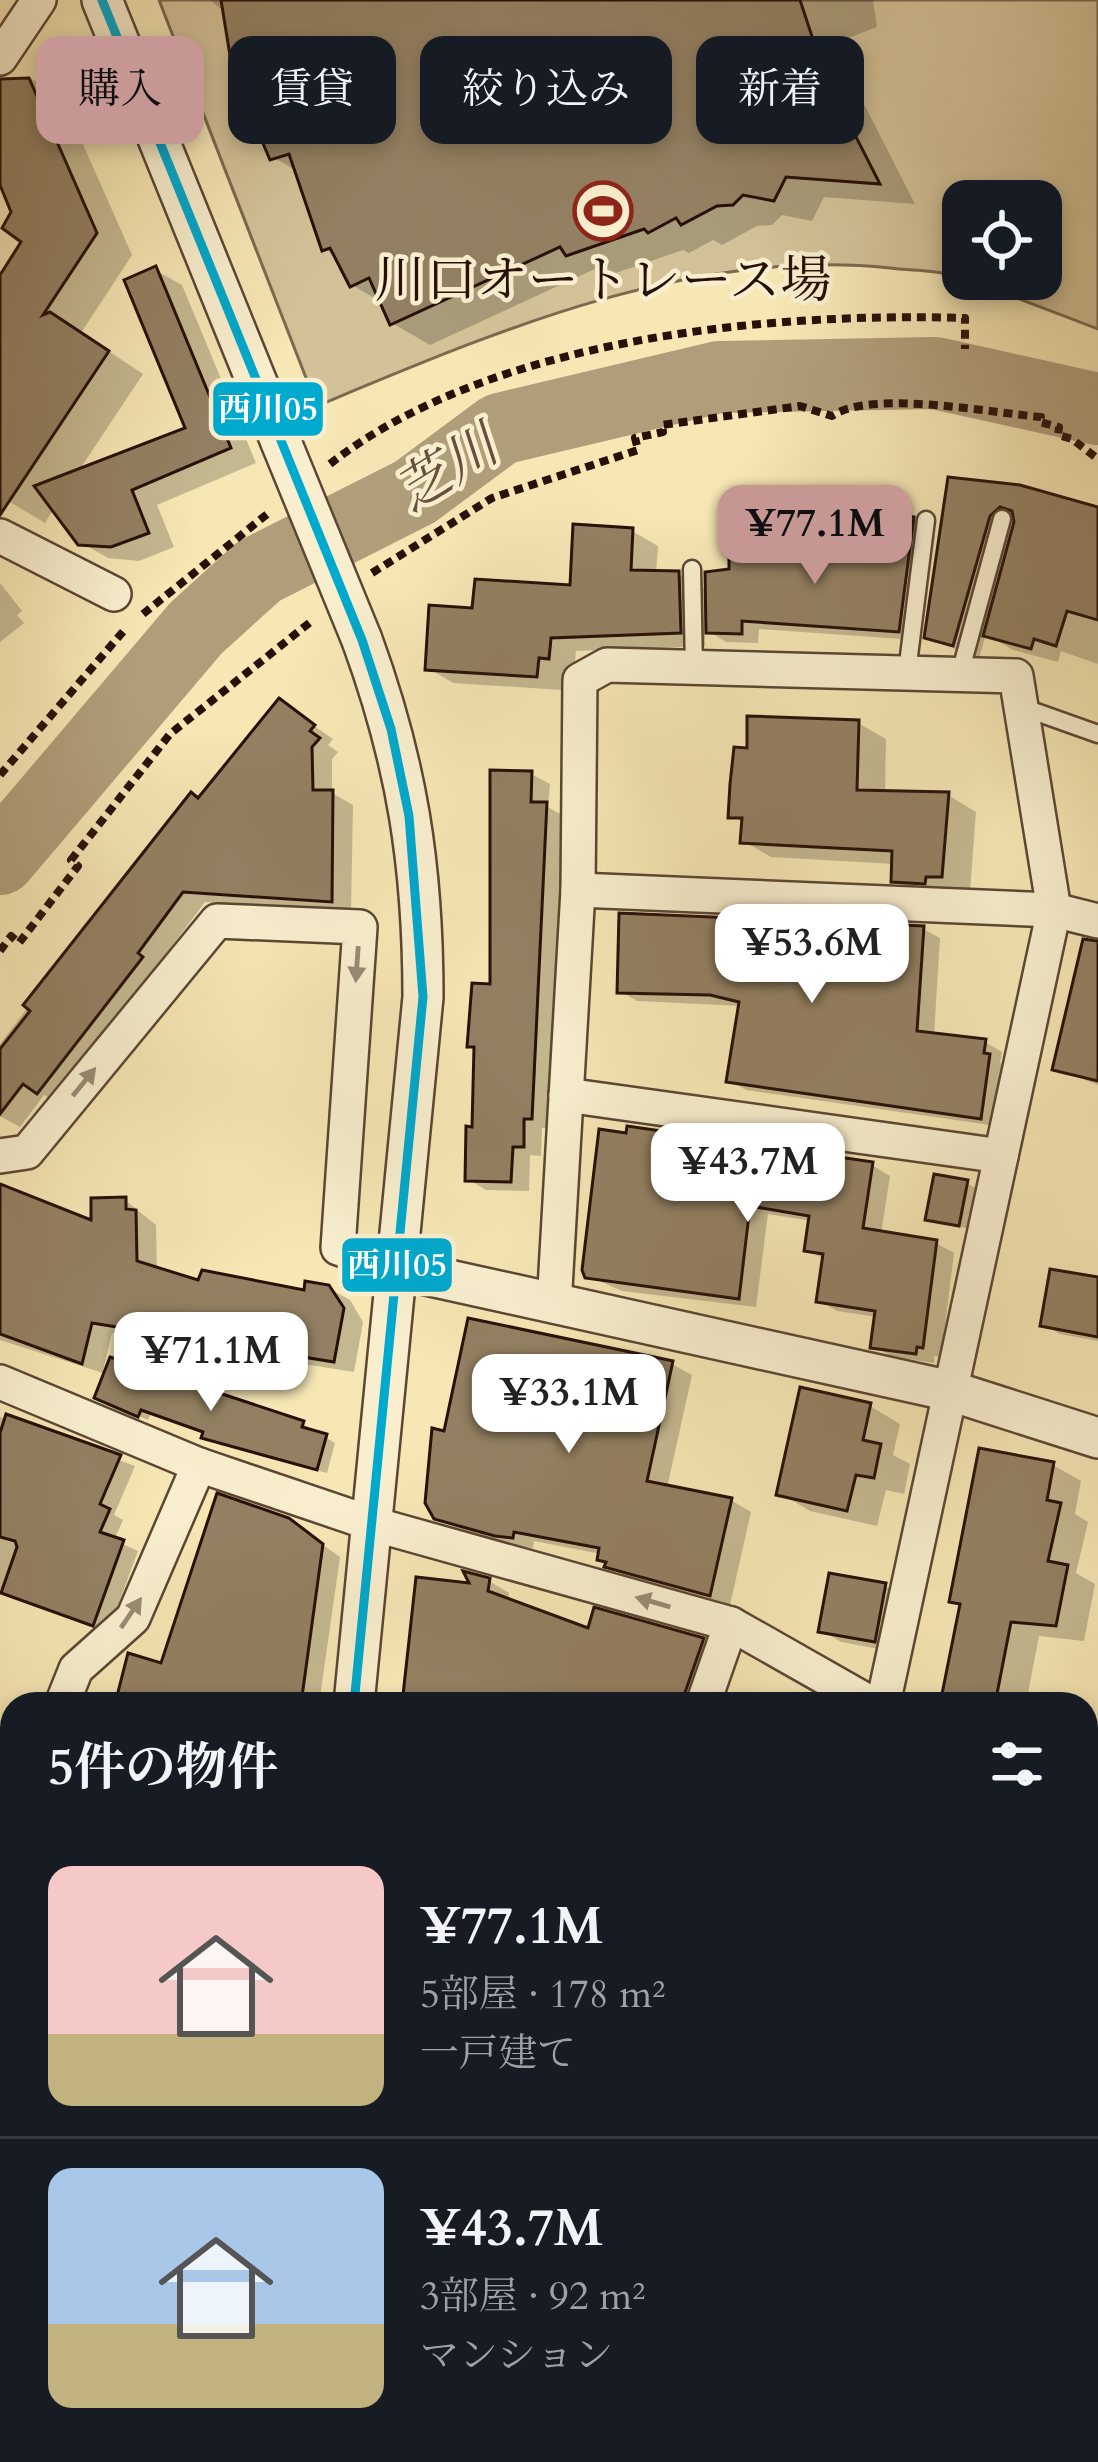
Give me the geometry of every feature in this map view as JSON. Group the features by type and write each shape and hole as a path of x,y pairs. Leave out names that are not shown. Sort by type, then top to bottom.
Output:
{"street":[{"path":"0,58 39,0"},
{"path":"102,0 362,640 392,721 412,808 423,901 423,997 355,1692"},
{"path":"0,536 114,594"},
{"path":"554,1306 578,890 580,680 607,665 1016,676 1054,910 886,1692"},
{"path":"578,890 1054,910 1098,921"},
{"path":"0,1156 27,1151 217,921 360,927 338,1248 399,1269 554,1306 952,1391 1098,1438"},
{"path":"566,1095 1001,1156"},
{"path":"0,1382 199,1465 373,1524 731,1624 851,1692"},
{"path":"67,1692 76,1669 133,1618 199,1465"},
{"path":"707,1692 731,1624"}],"lane":[{"path":"960,673 1002,519"},
{"path":"907,672 926,520"},
{"path":"692,569 694,667"},
{"path":"1022,707 1098,734"}],"path":[{"path":"312,478 350,449 436,402 537,366 602,351 700,333 892,316 965,318 965,349"},
{"path":"359,584 395,555 493,498 638,450 635,438 663,432 662,425 800,406 832,416 845,407 897,405 1041,417 1040,422 1059,427 1058,435 1098,458"},
{"path":"0,775 108,654 112,640 275,508"},
{"path":"0,950 11,936 19,943 78,866 71,860 170,734 323,612"}],"shaded area":[{"name":"川口オートレース場","path":"159,0 1098,0 1098,329 1022,300 1062,300 1062,180 942,180 942,273 816,265 742,270 669,283 525,324 317,406 204,116 204,36 173,36"}],"building":[{"path":"221,0 800,0 812,36 696,36 696,144 860,144 880,184 786,177 774,201 743,195 733,205 717,206 681,225 676,218 648,233 644,229 566,256 560,247 390,325 369,278 350,287 330,248 322,251 289,154 270,160 263,144 396,144 396,36 228,36 228,43"},
{"path":"29,78 36,94 36,144 58,144 97,233 43,315 50,312 109,351 0,515 0,275 21,242 2,228 11,212 0,185 0,79"},
{"path":"156,266 231,448 132,490 149,533 111,547 78,545 34,486 185,428 124,280"},
{"path":"948,477 1020,485 1098,507 1098,620 1067,611 1056,646 1034,639 1031,649 983,636 1014,522 1012,511 1000,507 990,516 953,646 924,638"},
{"path":"882,512 914,517 899,632 742,621 742,634 706,633 705,572 729,569 729,553 869,558 873,526 880,527"},
{"path":"573,524 633,528 631,570 679,571 681,633 551,638 549,659 539,658 537,677 425,670 429,605 472,608 475,579 570,585"},
{"path":"279,698 315,725 310,731 320,738 312,747 313,790 333,790 332,902 183,892 138,953 143,957 37,1094 23,1084 0,1114 0,1049 30,1011 23,1005 191,792 198,798"},
{"path":"747,716 859,720 857,790 949,792 942,877 926,877 925,884 891,882 892,851 740,843 742,818 728,818 734,747 747,748"},
{"path":"490,770 532,771 531,802 547,802 532,1119 524,1119 524,1147 513,1147 511,1182 465,1181 466,1126 472,1127 474,1047 467,1047 472,983 490,984"},
{"path":"619,913 924,926 917,1031 986,1039 984,1053 990,1054 981,1119 726,1082 739,1002 710,995 617,993"},
{"path":"1083,939 1098,941 1098,1081 1052,1070"},
{"path":"627,1126 873,1162 863,1228 937,1240 923,1348 917,1347 916,1354 870,1348 875,1311 816,1302 823,1254 804,1251 809,1216 750,1206 739,1299 585,1278 582,1270 599,1129 626,1133"},
{"path":"934,1174 968,1180 959,1226 925,1220"},
{"path":"0,1184 91,1220 91,1198 126,1197 126,1209 136,1210 137,1261 198,1280 202,1270 304,1290 305,1281 329,1285 344,1308 334,1362 92,1323 82,1364 0,1334"},
{"path":"1050,1269 1098,1277 1098,1337 1040,1326"},
{"path":"468,1318 673,1361 647,1481 732,1498 710,1596 604,1567 606,1562 597,1560 599,1548 514,1532 513,1538 495,1536 434,1519 425,1503 432,1428 444,1431"},
{"path":"110,1357 304,1421 302,1427 327,1434 317,1470 201,1438 203,1432 141,1410 138,1417 94,1398"},
{"path":"800,1387 871,1403 863,1440 881,1444 874,1478 856,1475 847,1511 776,1495"},
{"path":"6,1414 121,1455 100,1504 110,1509 100,1532 124,1540 93,1626 1,1593 17,1547 15,1541 0,1537 0,1433"},
{"path":"979,1448 1054,1462 1047,1500 1061,1503 1048,1561 1068,1565 1056,1626 1011,1622 997,1692 942,1692 960,1604 949,1602"},
{"path":"217,1493 289,1518 323,1544 303,1692 118,1692 128,1653 161,1663"},
{"path":"463,1571 490,1578 488,1591 588,1628 594,1607 704,1638 685,1692 403,1692 416,1577 469,1583"},
{"path":"829,1573 886,1583 875,1642 818,1632"}],"waterway":[{"name":"芝川","path":"0,859 196,628 259,571 415,492 500,429 719,377 935,373 1098,409"}],"transit line":[{"name":"西川05","path":"102,0 362,640 391,729 409,816 423,997 355,1692"}],"place":[{"name":"川口オートレース場","path":"603,211"}]}
